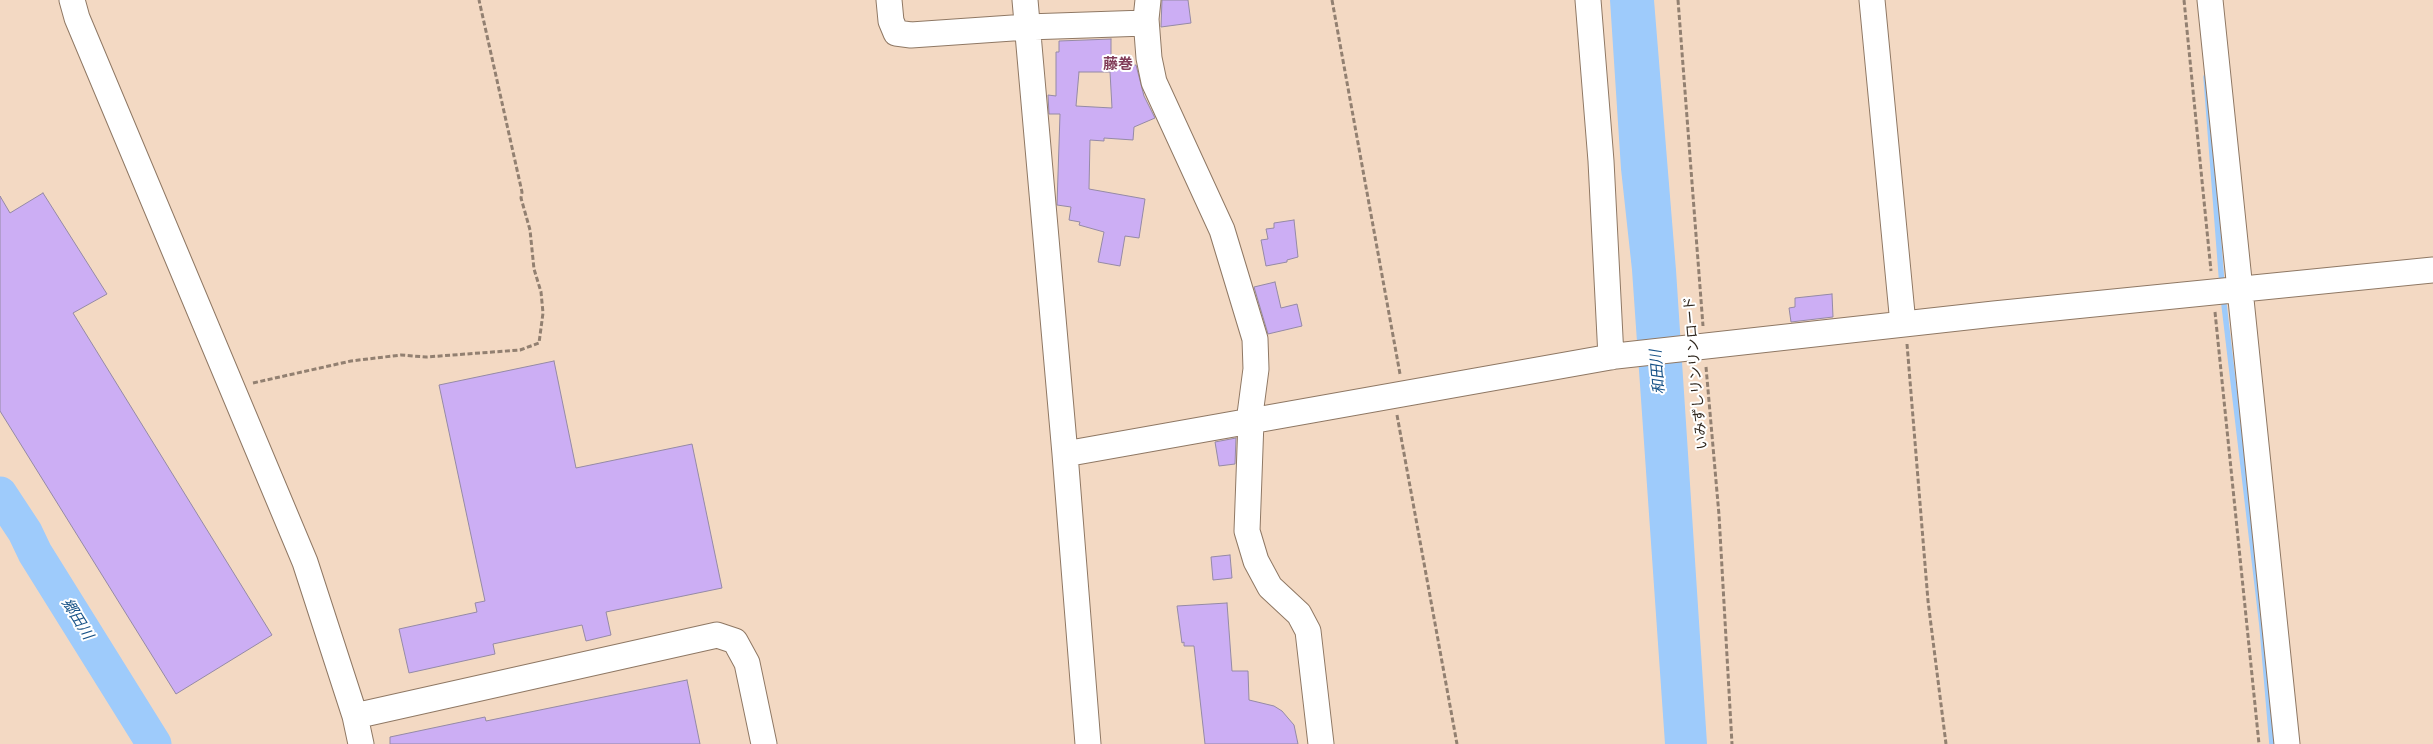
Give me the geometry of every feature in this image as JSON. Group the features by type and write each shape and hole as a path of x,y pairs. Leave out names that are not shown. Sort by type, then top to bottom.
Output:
{"street":[{"path":"72,0 77,18 305,562 355,716 361,744"},
{"path":"889,0 891,21 896,33 910,35 1027,27 1147,11 1149,58 1154,82 1222,230 1255,339 1256,369 1250,422 1247,531 1256,560 1270,587 1299,614 1308,630 1321,744"},
{"path":"1025,0 1065,454 1088,744"},
{"path":"1588,0 1614,356"},
{"path":"1872,0 1904,324"},
{"path":"2210,0 2287,744"},
{"path":"1065,454 1614,356 1904,324 2433,270"},
{"path":"355,716 717,635 735,641 747,663 764,744"}],"path":[{"path":"231,389 350,361 402,355 426,358 520,350 539,343 543,313 541,292 534,269 530,230 521,198 522,192 479,0"},
{"path":"1332,0 1394,338 1398,395 1457,744"},
{"name":"いみずしリンリンロード","path":"1678,0 1696,347 1719,515 1732,744"},
{"path":"2184,0 2259,744"},
{"path":"1904,324 1928,602 1946,744"}],"water":[{"name":"和田川","path":"1610,0 1654,0 1676,270 1707,744 1665,744 1632,270 1621,169"}],"building":[{"path":"1162,0 1188,0 1191,23 1161,27"},
{"path":"1111,39 1111,66 1136,65 1144,96 1155,118 1134,127 1133,140 1104,138 1104,141 1090,140 1089,189 1145,199 1139,238 1125,236 1120,266 1098,262 1104,232 1079,225 1080,222 1069,220 1071,207 1057,205 1060,114 1049,114 1048,95 1056,96 1056,52 1059,52 1059,41","holes":["1079,72 1110,72 1112,108 1076,106"]},
{"path":"43,193 107,294 73,313 272,635 176,694 0,411 0,196 10,213"},
{"path":"1294,220 1298,257 1287,260 1287,262 1266,266 1261,240 1268,239 1266,229 1274,228 1274,223"},
{"path":"1275,282 1281,308 1297,304 1302,326 1268,334 1254,287"},
{"path":"1832,294 1833,317 1791,322 1789,308 1795,307 1795,298"},
{"path":"554,361 576,468 692,444 722,588 606,612 611,635 586,641 582,625 493,644 495,654 409,673 399,629 477,612 475,603 485,601 439,385"},
{"path":"1236,438 1235,464 1219,466 1215,442"},
{"path":"1230,555 1232,578 1213,580 1211,557"},
{"path":"1227,603 1232,671 1248,671 1249,700 1274,706 1282,711 1294,725 1298,744 1205,744 1194,646 1184,646 1184,642 1182,643 1177,606"},
{"path":"687,680 700,744 390,744 390,737 485,717 486,721"}],"waterway":[{"path":"2206,77 2222,285"},
{"path":"2223,296 2262,626 2272,744"},
{"name":"郷田川","path":"0,494 154,744"}],"district":[{"name":"藤巻","path":"1118,65"}]}
